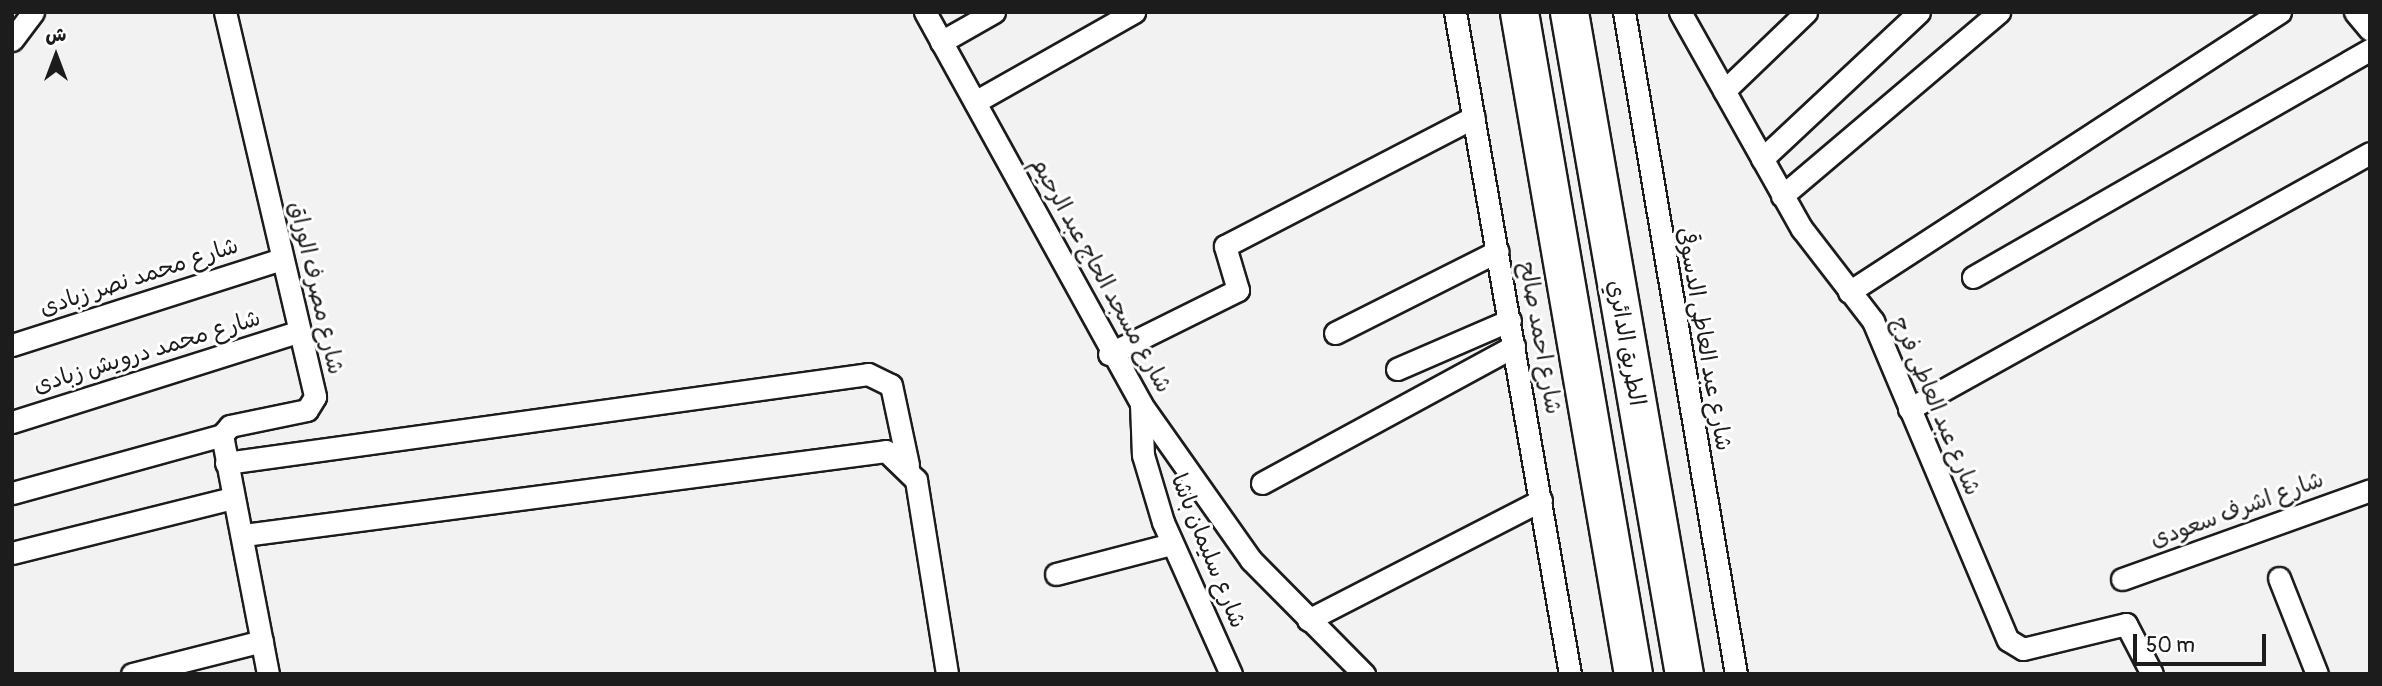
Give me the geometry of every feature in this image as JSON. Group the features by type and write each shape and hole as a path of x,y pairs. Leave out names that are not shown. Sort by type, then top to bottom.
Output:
{"highway":[{"path":"1519,12 1633,674"},
{"name":"الطريق الدائري","path":"1569,12 1684,674"}],"street":[{"path":"12,40 33,12"},
{"name":"شارع مصرف الوراق","path":"222,435 230,426 313,406 225,12"},
{"name":"شارع مسجد الحاج عبد الرحيم","path":"925,12 1109,354 1141,404 1251,561 1364,674"},
{"path":"941,42 993,12"},
{"path":"975,102 1134,12"},
{"name":"شارع احمد صالح","path":"1455,12 1570,674"},
{"name":"شارع عبد العاطى الدسوقى","path":"1624,12 1736,674"},
{"name":"شارع عبد العاطى فرج","path":"1680,12 1782,196 1849,292 1873,321 2014,648 2126,624 2152,674"},
{"path":"1724,90 1806,12"},
{"path":"1762,159 1919,12"},
{"path":"1782,196 1999,12"},
{"path":"1849,292 2280,12"},
{"path":"2355,12 2370,30"},
{"path":"1973,277 2370,50"},
{"path":"1109,354 1238,290 1222,255 1225,246 1474,117"},
{"path":"1909,409 2370,153"},
{"path":"1335,333 1498,251"},
{"name":"شارع محمد نصر زبادى","path":"12,345 282,259"},
{"path":"1397,369 1510,320"},
{"name":"شارع محمد درويش زبادى","path":"12,422 298,332"},
{"path":"1262,483 1514,346"},
{"path":"226,463 869,374 891,384 908,466 916,480 947,674"},
{"name":"شارع سليمان باشا","path":"1141,404 1143,455 1171,544 1231,674"},
{"path":"12,493 222,435 233,499 244,535 268,674"},
{"path":"244,535 872,449 908,466"},
{"name":"شارع اشرف سعودى","path":"2122,579 2370,490"},
{"path":"12,553 233,499"},
{"path":"1308,620 1541,500"},
{"path":"1056,574 1171,544"},
{"path":"2279,578 2317,674"},
{"path":"132,674 262,641"}]}
